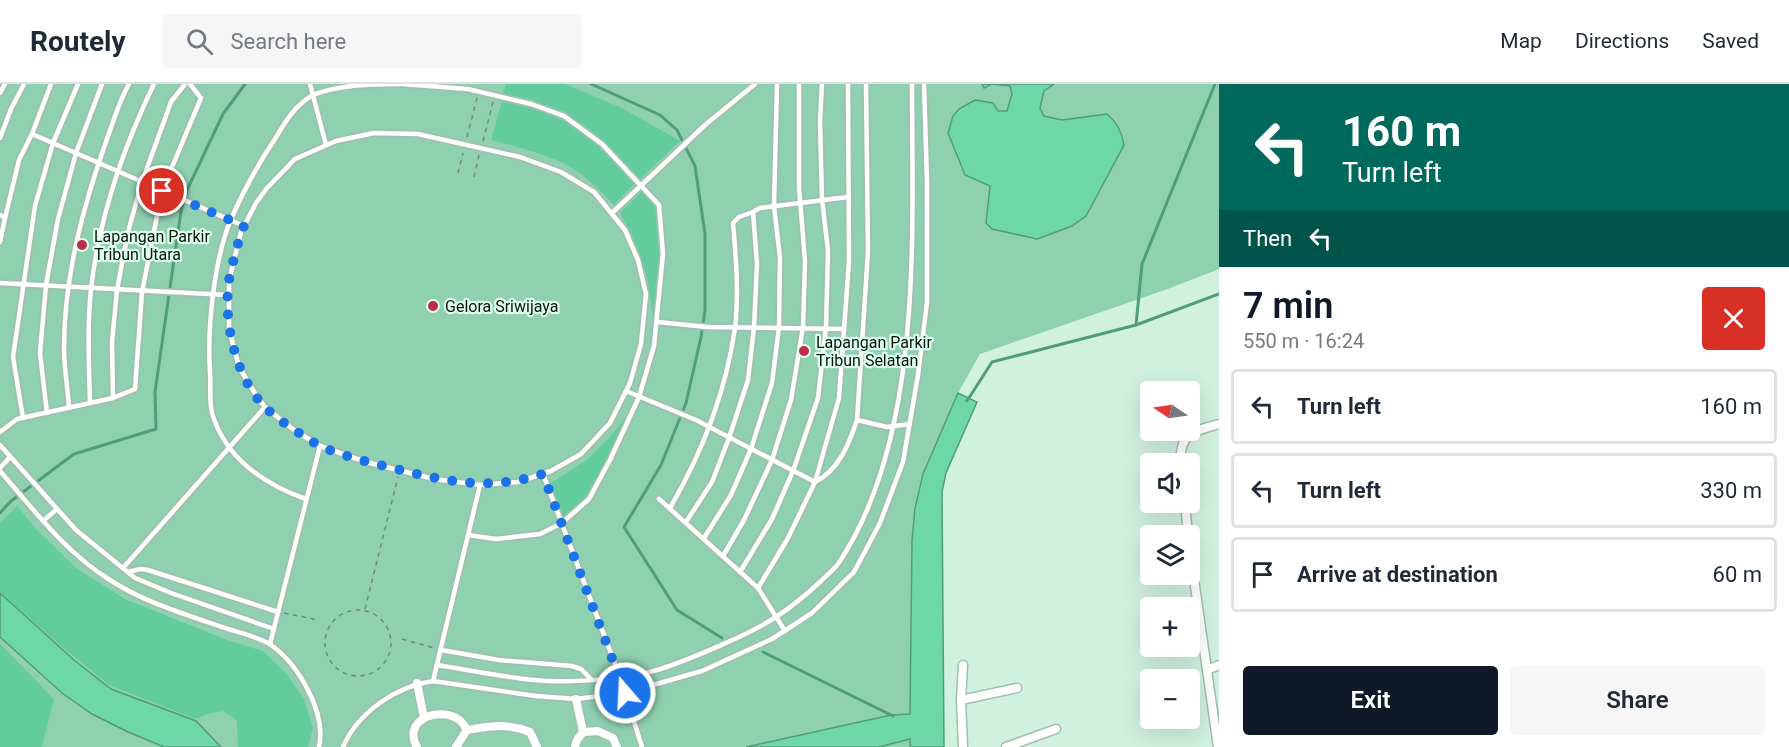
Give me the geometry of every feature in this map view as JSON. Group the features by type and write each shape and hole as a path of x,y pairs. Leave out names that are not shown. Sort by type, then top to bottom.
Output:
{"street":[{"path":"1181,453 1182,441 1190,433 1219,424"},
{"path":"1195,585 1218,747"},
{"path":"963,665 961,700 963,747"},
{"path":"1207,670 1219,665"},
{"path":"417,683 424,718"},
{"path":"961,700 1017,688"},
{"path":"575,747 583,732 576,699"},
{"path":"417,747 413,737 416,726 424,718 438,712 459,719 467,730"},
{"path":"456,747 467,730 494,725 513,726 530,732 537,747"},
{"path":"1006,747 1056,729"},
{"path":"583,732 598,731 613,738 617,747"}],"lane":[{"path":"0,93 5,84"},
{"path":"0,138 24,84"},
{"path":"0,242 2,217 19,160 32,134 51,84"},
{"path":"23,418 13,357 35,206 53,143 78,84"},
{"path":"47,413 40,353 46,285 58,219 76,153 102,84"},
{"path":"69,408 64,349 69,287 80,222 98,163 129,84"},
{"path":"90,403 88,346 92,288 102,227 118,171 154,84"},
{"path":"113,398 112,342 117,290 128,232 142,182 171,102 184,84"},
{"path":"0,432 17,419 113,398 133,391 135,388 142,292 162,191 201,98 190,84"},
{"path":"310,84 326,145"},
{"path":"306,499 286,492 246,466 229,448 212,413 209,355 214,295 219,258 231,220 261,160 293,110 313,96 344,86 400,84 494,95 531,104 564,116 602,144 659,205 663,254 654,346 639,397 589,500 562,524 540,534 496,538 468,535"},
{"path":"612,213 691,138 755,84"},
{"path":"704,538 731,495 751,449 772,383 779,327 780,258 774,206 777,84"},
{"path":"723,556 744,520 772,460 791,400 803,327 805,261 800,202 797,103 799,84"},
{"path":"740,572 772,519 793,471 818,398 826,327 828,251 822,200 820,121 822,84"},
{"path":"758,588 788,538 815,482 839,398 849,261 848,84"},
{"path":"815,482 824,477 838,462 851,439 857,420 868,251 866,84"},
{"path":"437,665 535,680 620,677 650,671 698,655 762,627 799,601 839,563 864,519 884,463 903,372 912,254 912,84"},
{"path":"343,747 363,718 392,695 417,683 433,681 536,696 576,699 625,693 702,671 785,631 812,613 854,572 880,523 903,462 918,375 927,302 924,84"},
{"path":"374,133 418,134 466,144 520,158 561,172 594,192 612,213 625,230 638,260 646,294 641,344 626,391 610,423 581,454 543,474 518,482 480,485 434,479 366,462 320,446 294,430 265,407 239,367 229,329 228,295 234,261 241,232 255,203 295,159 326,145 374,133"},
{"path":"32,134 244,226"},
{"path":"670,508 689,476 709,427 725,377 735,327 737,271 733,223 739,217 760,208 848,197"},
{"path":"686,522 712,482 748,380 754,327 757,264 753,212"},
{"path":"0,283 228,295"},
{"path":"658,322 707,327 844,329"},
{"path":"641,344 654,346"},
{"path":"626,391 709,427 815,482"},
{"path":"123,568 265,407"},
{"path":"857,420 887,427 910,424"},
{"path":"0,445 76,530 135,578 273,629"},
{"path":"270,644 320,446"},
{"path":"10,457 0,469 64,545 110,580 167,607 270,644 294,667 315,705 322,737 319,747"},
{"path":"543,474 620,677 642,747"},
{"path":"433,681 480,485"},
{"path":"659,499 758,588 785,631"},
{"path":"43,521 57,509"},
{"path":"128,572 148,570 278,612"},
{"path":"441,650 499,660 572,666 581,669 591,679"}],"path":[{"path":"458,173 478,92"},
{"path":"474,177 494,95"},
{"path":"364,610 400,470"},
{"path":"364,610 381,619 387,627 391,647 381,666 362,676 351,675 333,665 325,645 326,634 330,624 338,617 346,612 364,610"},
{"path":"278,612 319,620"},
{"path":"402,639 441,650"}],"shaded area":[{"path":"0,84 1219,84 1219,269 980,354 958,393 923,474 915,508 912,540 910,747 0,747"},
{"path":"506,84 565,84 622,108 680,141 640,179 601,140 573,118 503,93"},
{"path":"992,84 1054,84 1044,91 1040,108 1044,116 1062,120 1107,114 1114,120 1124,145 1086,216 1072,226 1037,239 992,229 986,223 990,186 965,175 948,133 953,116 959,109 975,100 993,103 998,111 1007,111 1012,94 1010,86"},
{"path":"502,101 542,111 575,127 611,157 635,183 614,205 572,168 533,152 491,140"},
{"path":"643,190 659,212 662,254 660,290 653,321 643,265 634,240 620,213"},
{"path":"958,393 977,402 946,473 942,492 944,747 910,747 910,739 879,747 746,747 891,715 910,714 912,540 915,508 923,474"},
{"path":"631,410 590,496 563,518 551,483 588,459 611,436"},
{"path":"17,506 36,529 76,568 125,599 230,641 263,651 286,673 304,699 313,728 308,747 238,747 237,721 224,711 195,719 109,685 60,645 0,592 0,523"},
{"path":"0,593 74,660 111,689 196,721 221,747 164,747 92,714 62,693 0,637"},
{"path":"0,644 54,699 42,747 0,747"}],"waterway":[{"path":"0,513 11,501 74,454 156,429 155,392 181,211 188,188 223,114 245,84"},
{"path":"591,84 660,115 677,130 695,166 705,234 705,310 701,337 686,403 661,465 624,527 677,610 722,638"},
{"path":"1136,325 1142,264 1215,84"},
{"path":"967,401 992,362 1136,325 1219,294"},
{"path":"763,652 893,716"}],"place":[{"name":"Lapangan Parkir Tribun Utara","path":"82,245"},
{"name":"Gelora Sriwijaya","path":"433,306"},
{"name":"Lapangan Parkir Tribun Selatan","path":"804,351"}],"route":[{"path":"162,191 244,226 229,281 229,329 239,367 256,395 265,407 294,430 320,446 366,462 434,479 480,485 518,482 543,474 625,693"}]}
